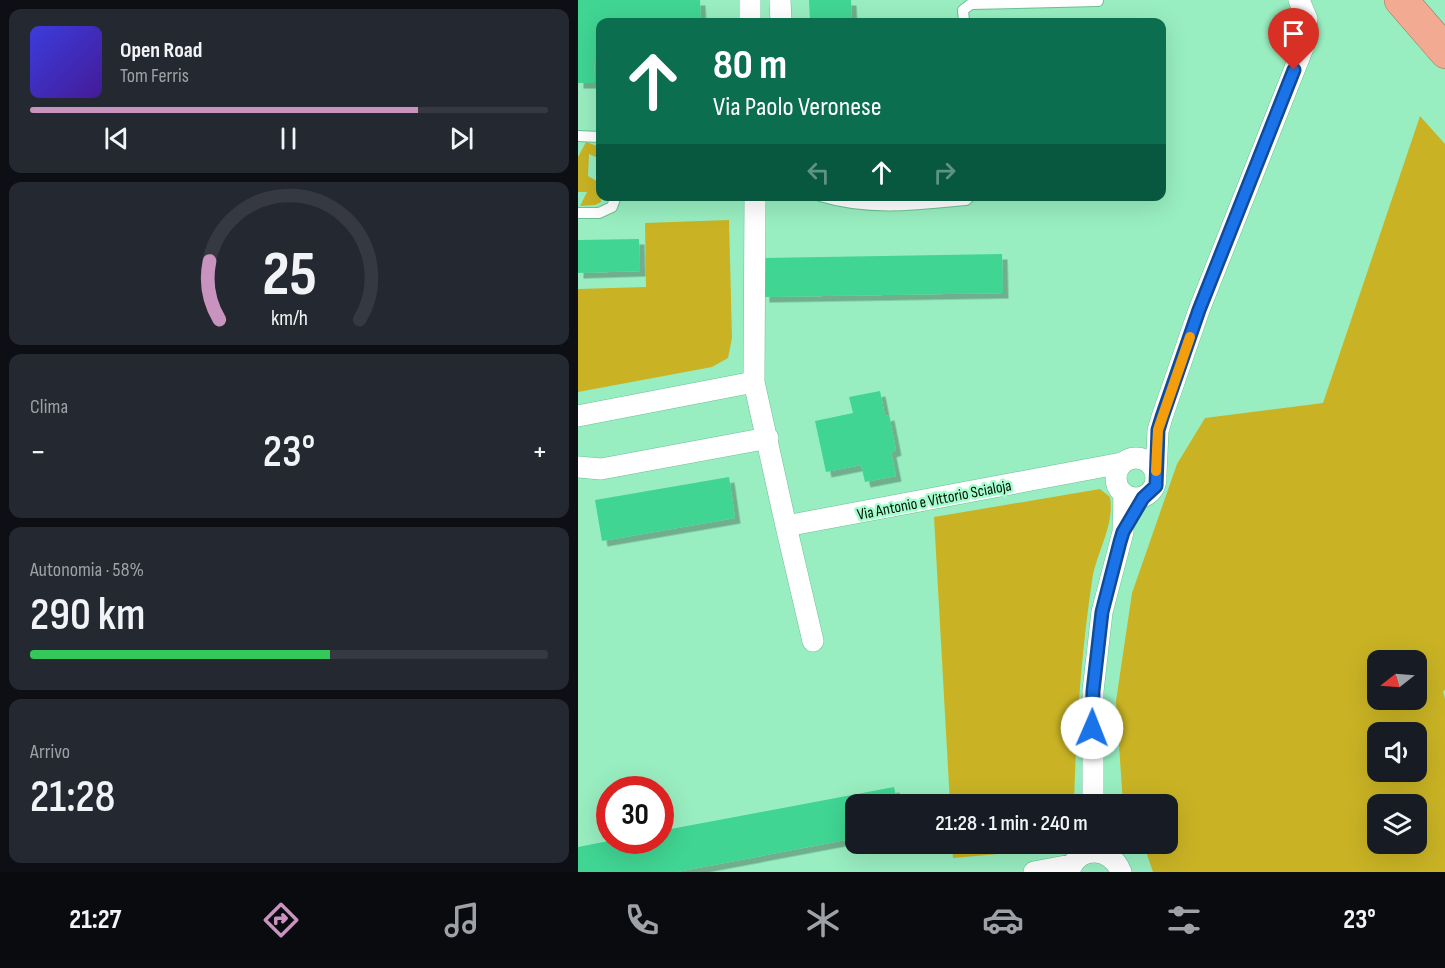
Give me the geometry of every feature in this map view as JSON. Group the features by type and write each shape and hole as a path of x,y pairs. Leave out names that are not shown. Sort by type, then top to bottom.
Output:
{"highway":[{"path":"1401,0 1445,52"}],"street":[{"path":"750,0 750,18"},
{"path":"780,0 781,18"},
{"path":"1093,794 1093,691 1102,612 1123,532 1127,479 1158,430 1199,310 1303,48 1303,9"},
{"path":"759,201 754,381 813,640"},
{"path":"578,416 754,381"},
{"path":"1127,479 1156,486 1158,430"},
{"path":"578,467 601,469 768,438"},
{"path":"1127,479 1145,460 1156,474"},
{"name":"Via Antonio e Vittorio Scialoja","path":"786,526 961,495 1081,470 1127,479"},
{"path":"1034,872 1092,854"},
{"path":"1109,854 1121,872"}],"lane":[{"path":"964,18 963,10 971,4 1098,1"},
{"path":"578,136 596,137"},
{"path":"578,213 599,213 612,207 614,201"},
{"path":"838,201 891,207 955,201"}],"shaded area":[{"path":"1420,116 1446,145 1446,690 1443,691 1446,703 1445,872 1153,872 1147,854 1178,854 1178,794 1122,794 1116,701 1132,593 1177,464 1205,418 1323,403"},
{"path":"586,142 596,146 596,157 589,154 588,176 596,181 596,201 601,201 595,205 580,206 587,192 578,192 578,157"},
{"path":"729,220 732,338 728,358 712,367 578,392 578,289 646,287 645,223"},
{"path":"1100,489 1110,497 1108,529 1094,570 1088,609 1080,692 1074,794 949,794 934,517"},
{"path":"953,854 998,854 953,858"}],"building":[{"path":"578,0 700,0 701,18 596,18 595,83 578,83"},
{"path":"809,0 851,0 852,18 810,18"},
{"path":"639,239 640,271 578,273 578,240"},
{"path":"1002,254 1003,293 764,297 763,258"},
{"path":"880,391 885,416 889,415 896,450 891,452 896,476 865,482 861,465 826,472 815,421 853,413 849,397"},
{"path":"729,477 735,518 602,541 595,500"},
{"path":"894,787 896,794 857,794"},
{"path":"845,796 845,840 676,872 578,872 578,847 596,844 596,854 674,854 674,828"}],"slow traffic":[{"path":"1156,471 1158,430 1190,337"}],"route":[{"path":"1092,728 1093,691 1102,612 1123,532 1143,498 1156,486 1158,430 1162,417 1199,310 1294,70"}]}
